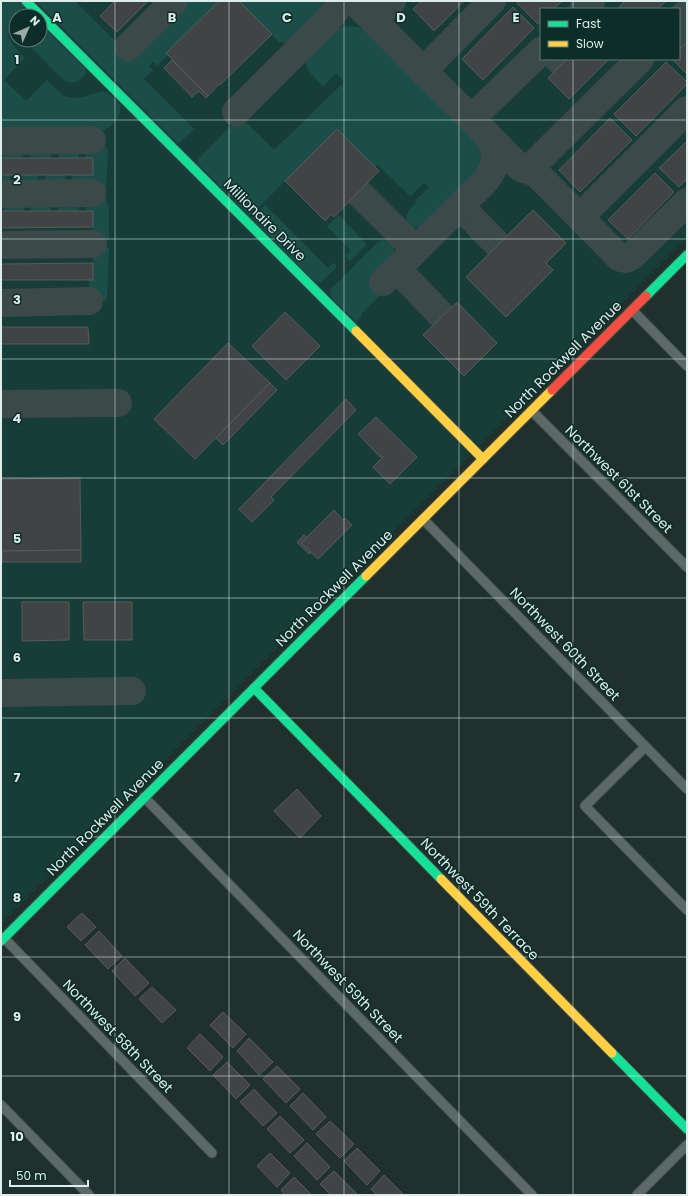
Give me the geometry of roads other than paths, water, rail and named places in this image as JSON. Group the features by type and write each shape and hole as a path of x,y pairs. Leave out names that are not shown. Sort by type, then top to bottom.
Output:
{"street":[{"name":"Millionaire Drive","path":"26,1 483,459"},
{"name":"North Rockwell Avenue","path":"2,939 687,255"},
{"path":"632,310 687,366"},
{"name":"Northwest 61st Street","path":"532,411 687,567"},
{"name":"Northwest 60th Street","path":"423,519 687,789"},
{"name":"Northwest 59th Terrace","path":"254,688 687,1129"},
{"path":"645,747 585,806 687,910"},
{"name":"Northwest 59th Street","path":"144,797 532,1195"},
{"name":"Northwest 58th Street","path":"2,939 212,1153"},
{"path":"1,1105 89,1195"},
{"path":"637,1195 687,1145"}]}
